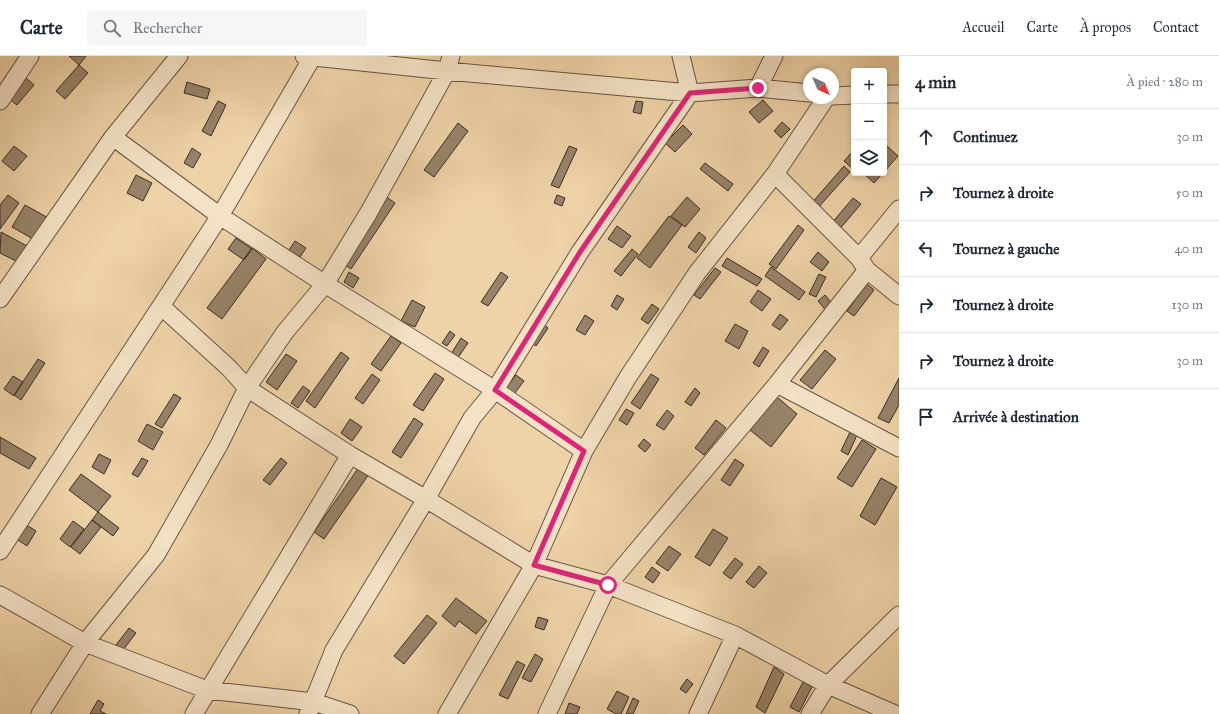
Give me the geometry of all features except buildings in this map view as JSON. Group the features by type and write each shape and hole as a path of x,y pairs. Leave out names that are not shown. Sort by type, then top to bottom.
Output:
{"street":[{"path":"0,101 30,56"},
{"path":"0,299 113,137 179,56"},
{"path":"311,708 334,650 426,498 472,418 495,390 580,252 690,93 682,56"},
{"path":"758,88 774,56"},
{"path":"0,551 220,216 308,57 449,64 690,93 758,88 803,92"},
{"path":"40,714 85,643 156,555 219,445 247,388 285,332 325,284 368,212 449,64"},
{"path":"887,94 899,94"},
{"path":"839,96 851,95"},
{"path":"446,714 534,565 584,451 628,377 697,273 775,174 822,104"},
{"path":"113,137 220,216 325,284 495,390 584,451"},
{"path":"775,174 863,264 899,296"},
{"path":"547,714 608,585 777,384 863,264 899,209"},
{"path":"161,306 229,368 247,388 350,455 426,498 534,565 608,585 735,635 828,685 895,714"},
{"path":"777,384 899,448"},
{"path":"194,714 207,690 350,455"},
{"path":"0,595 85,643 207,690 350,714"},
{"path":"810,714 828,685 899,615"},
{"path":"698,714 735,635"}],"route":[{"path":"608,585 534,565 584,451 495,390 546,304 580,252 627,181 690,93 758,88"}]}
